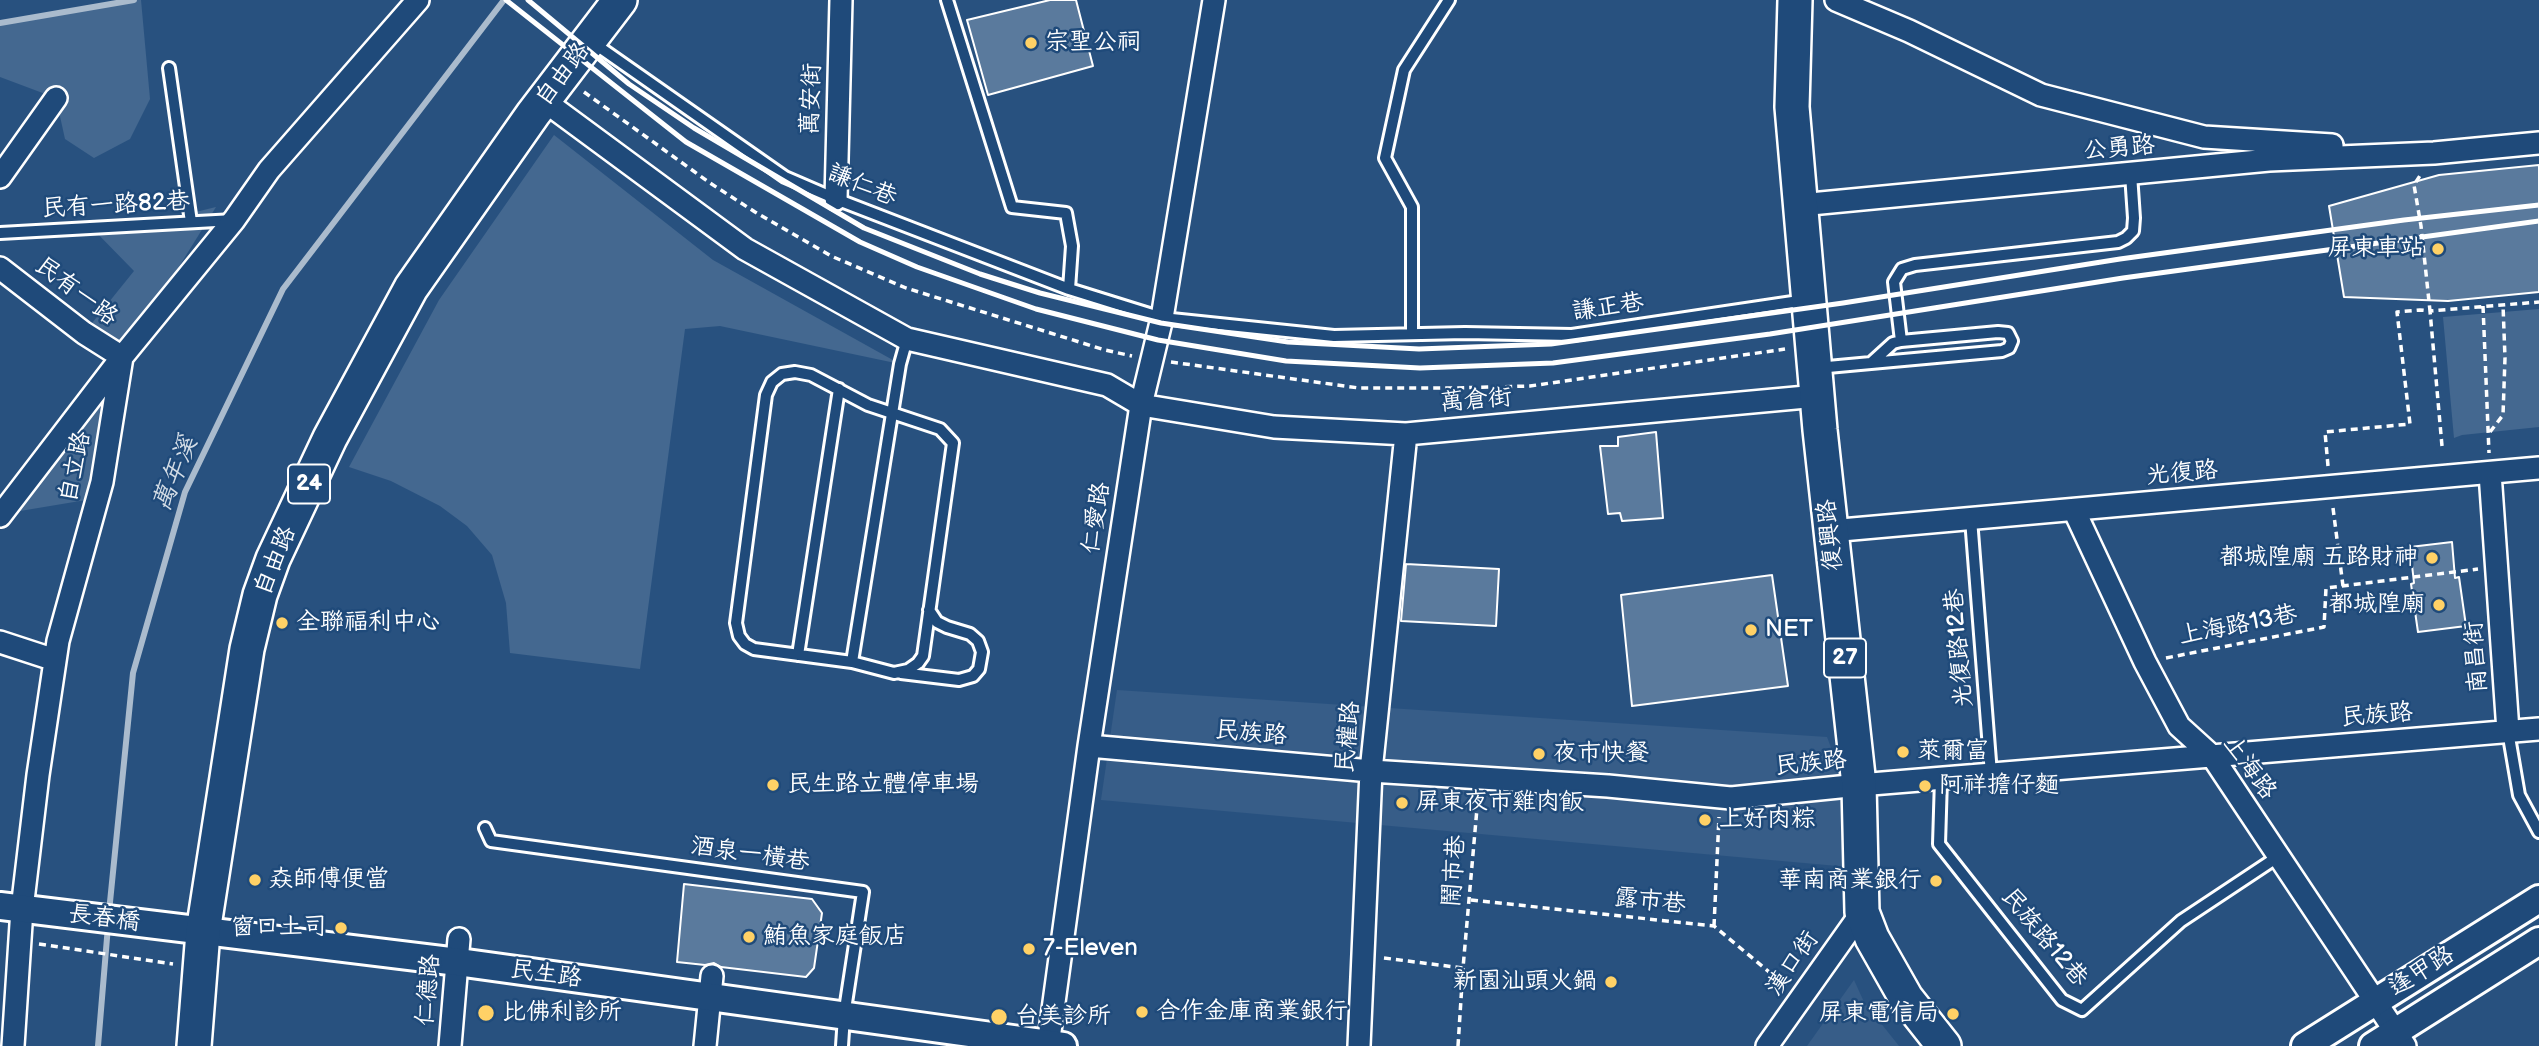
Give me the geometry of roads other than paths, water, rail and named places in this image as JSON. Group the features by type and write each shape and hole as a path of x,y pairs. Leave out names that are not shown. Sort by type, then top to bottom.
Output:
{"main road":[{"name":"自由路","path":"194,1046 203,932 247,649 260,595 273,559 330,438 411,288 543,100 620,0"},
{"name":"復興路","path":"1795,0 1792,85 1800,205 1830,531 1859,785 1862,912 1872,938 1906,998 1944,1046"}],"street":[{"path":"0,516 122,357 234,220 269,170 418,0"},
{"name":"萬安街","path":"836,199 841,0"},
{"name":"仁愛路","path":"1053,1045 1089,746 1141,405 1162,318 1214,0"},
{"name":"公勇路","path":"1836,0 1909,31 2041,95 2204,138 2444,152"},
{"path":"0,177 56,98"},
{"path":"543,100 745,250 907,339 1107,385 1141,405"},
{"name":"公勇路","path":"1800,205 2269,160 2444,152 2539,143"},
{"name":"民有一路","path":"0,268 84,333 122,357"},
{"name":"自立路","path":"13,1046 20,942 11,907 37,775 58,641 102,482 122,357"},
{"name":"萬倉街","path":"1141,405 1274,427 1406,434 1815,382"},
{"name":"民權路","path":"1359,1046 1371,771 1406,434"},
{"name":"光復路","path":"1830,531 2539,468"},
{"name":"南昌街","path":"2490,473 2508,731"},
{"name":"上海路","path":"2074,510 2145,662 2179,726 2212,756 2400,1039"},
{"path":"0,642 55,660"},
{"name":"民族路","path":"1089,746 1371,771 1608,786 1731,798 2539,729"},
{"name":"逢甲路","path":"2305,1046 2539,899"},
{"name":"長春橋","path":"11,907 153,925"},
{"name":"漢口街","path":"1767,1046 1862,912"},
{"name":"民生路","path":"153,925 203,932 458,950 711,987 844,1016 1053,1045"},
{"name":"逢甲路","path":"2372,1046 2400,1039 2539,940"},
{"name":"仁德路","path":"450,1046 458,950"},
{"path":"705,1046 711,987"}],"lane":[{"path":"947,0 1012,207 1066,213 1072,246 1069,289"},
{"path":"1412,334 1412,207 1385,158 1404,70 1449,0"},
{"name":"謙仁巷","path":"589,41 785,177 1069,289 1162,318"},
{"path":"169,68 191,222"},
{"path":"1901,341 1894,282 1902,268 2118,242 2133,231 2131,174"},
{"name":"民有一路82巷","path":"0,233 234,220"},
{"name":"謙正巷","path":"1162,318 1334,336 1572,335 1809,299"},
{"path":"1815,382 1871,363 2002,351 2009,348 2012,341 2008,333 1998,332 1901,341 1893,343 1871,363"},
{"path":"852,662 900,364 907,339"},
{"path":"894,673 908,670 923,656 929,610 953,443 940,429 868,405 811,375 795,372 782,374 772,382 766,395 736,623 739,636 745,644 754,649 852,662 894,673 959,680 973,676 979,669 982,652 978,641 970,634 937,622 929,610"},
{"path":"799,655 839,389"},
{"name":"光復路12巷","path":"1971,519 1992,774"},
{"name":"南昌街","path":"2508,731 2519,795 2539,832"},
{"name":"民族路12巷","path":"1941,779 1939,844 2062,1000 2082,1010 2181,920 2278,856"},
{"name":"酒泉一橫巷","path":"485,828 491,841 863,892 842,1046"}],"waterway":[{"path":"0,23 134,0"},
{"name":"萬年溪","path":"109,912 133,673 185,492 283,289 504,0"},
{"name":"萬年溪","path":"98,1046 108,926"}],"railway":[{"path":"506,0 686,142 860,242 917,267 1036,309 1158,340 1286,361 1420,368 1553,363 1770,334 2123,278 2539,221"},
{"path":"528,0 629,84 694,128 864,228 980,274 1040,293 1161,323 1288,342 1419,349 1551,344 1843,303 2120,259 2404,220 2539,205"}],"place":[{"name":"宗聖公祠","path":"1031,43"},
{"name":"屏東車站","path":"2438,249"},
{"name":"都城隍廟 五路財神","path":"2432,558"},
{"name":"都城隍廟","path":"2439,605"},
{"name":"全聯福利中心","path":"282,623"},
{"name":"NET","path":"1751,630"},
{"name":"萊爾富","path":"1903,752"},
{"name":"夜市快餐","path":"1539,754"},
{"name":"民生路立體停車場","path":"773,785"},
{"name":"阿祥擔仔麵","path":"1925,786"},
{"name":"屏東夜市雞肉飯","path":"1402,803"},
{"name":"上好肉粽","path":"1705,820"},
{"name":"𡘙師傅便當","path":"255,880"},
{"name":"華南商業銀行","path":"1936,881"},
{"name":"窗口土司","path":"341,928"},
{"name":"鮪魚家庭飯店","path":"749,937"},
{"name":"7-Eleven","path":"1029,949"},
{"name":"新園汕頭火鍋","path":"1611,982"},
{"name":"合作金庫商業銀行","path":"1142,1012"},
{"name":"比佛利診所","path":"486,1013"},
{"name":"屏東電信局","path":"1953,1014"},
{"name":"台美診所","path":"999,1017"}]}
